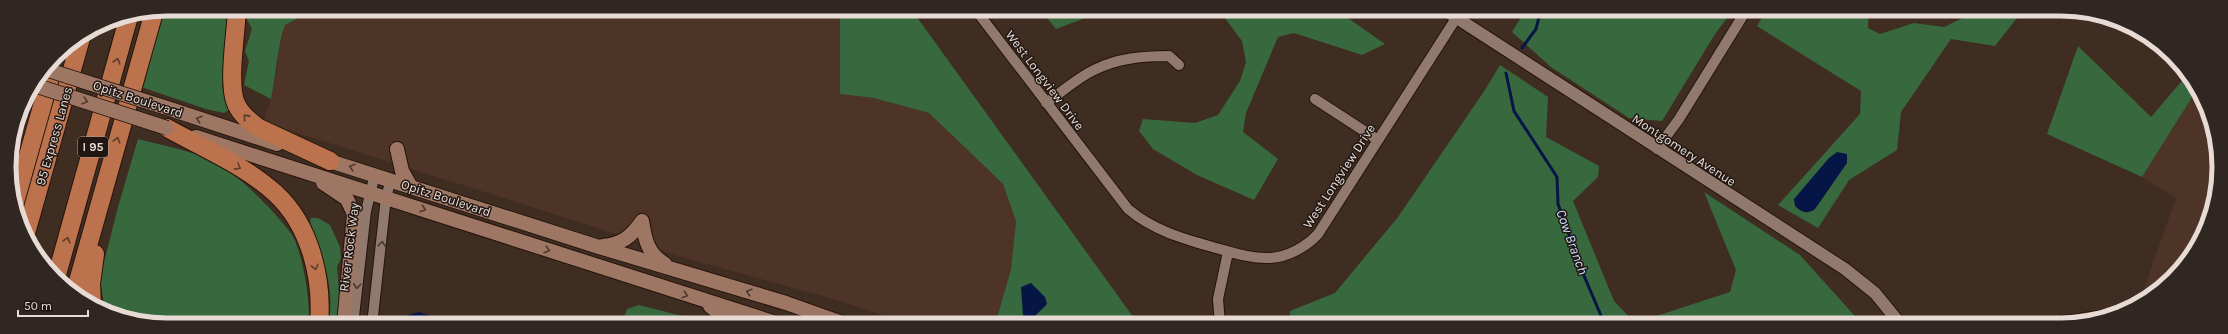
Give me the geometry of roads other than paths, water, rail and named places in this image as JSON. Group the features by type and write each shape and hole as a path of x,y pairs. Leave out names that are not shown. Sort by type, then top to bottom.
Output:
{"highway":[{"path":"76,288 153,16"},
{"path":"237,16 233,93 238,108 249,121 259,128 330,161"},
{"name":"I 95","path":"58,272 128,21"},
{"name":"95 Express Lanes","path":"28,226 79,44"},
{"path":"18,191 38,120 40,87"},
{"path":"167,128 249,173 275,193 297,220 311,251 320,286 319,318"},
{"path":"92,298 92,277 107,178"}],"main road":[{"name":"Opitz Boulevard","path":"50,71 674,270 786,303 828,318"},
{"name":"Opitz Boulevard","path":"40,87 760,318"},
{"path":"396,149 402,171 411,186"},
{"path":"300,170 337,190 347,199 352,209 354,224 345,318"},
{"path":"598,246 612,245 626,240 634,234 642,221 648,248 658,260 674,270"},
{"path":"704,301 725,318"},
{"path":"782,318 786,303"}],"street":[{"name":"West Longview Drive","path":"980,16 1122,202 1137,217 1177,237 1251,258 1271,258 1294,252 1305,246 1318,234 1458,16"},
{"name":"Montgomery Avenue","path":"1462,16 1657,149 1845,269 1874,293 1895,318"},
{"path":"1657,149 1679,119 1743,16"},
{"path":"1046,103 1094,70 1116,62 1141,56 1169,56 1179,65"},
{"path":"1315,99 1378,140"},
{"name":"River Rock Way","path":"354,318 359,257 370,192 375,174"},
{"path":"373,318 386,197 391,180"},
{"path":"1219,318 1218,298 1228,252"}],"waterway":[{"name":"Cow Branch","path":"1522,48 1536,29 1539,16"},
{"name":"Cow Branch","path":"1506,73 1514,111 1557,177 1558,204 1582,271 1602,318"}]}
